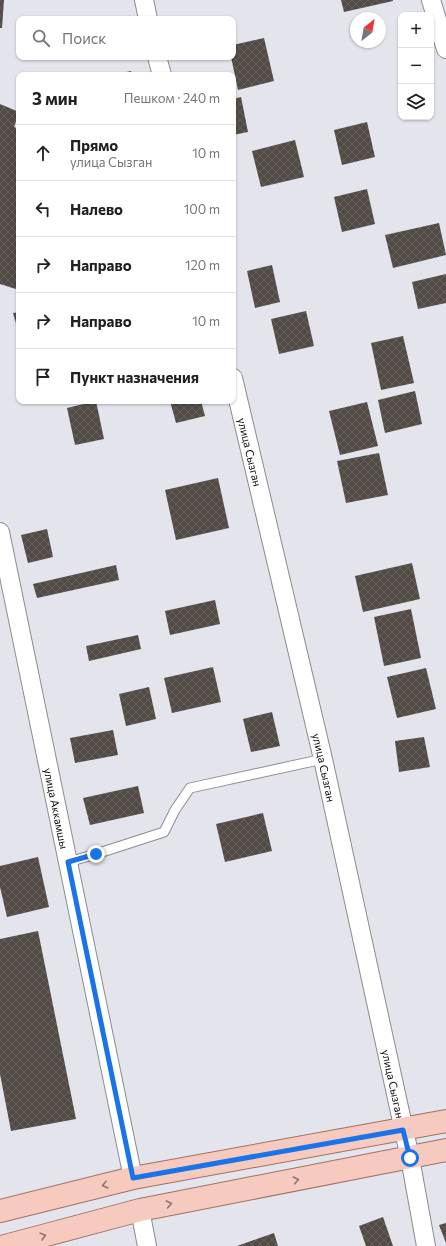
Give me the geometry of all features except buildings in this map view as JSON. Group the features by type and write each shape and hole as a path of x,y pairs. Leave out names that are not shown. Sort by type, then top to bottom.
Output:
{"main road":[{"path":"0,1211 133,1178 446,1121"},
{"path":"5,1246 140,1210 446,1150"}],"street":[{"path":"144,0 147,16"},
{"path":"431,0 446,49"},
{"path":"158,60 161,72"},
{"name":"улица Сызган","path":"236,391 323,759 410,1158 426,1246"},
{"name":"улица Аккамшы","path":"0,532 133,1178"},
{"path":"140,1210 147,1246"}],"lane":[{"path":"68,862 164,832 175,810 190,788 323,759"}],"route":[{"path":"96,854 68,862 133,1178 403,1130 410,1158"}]}
